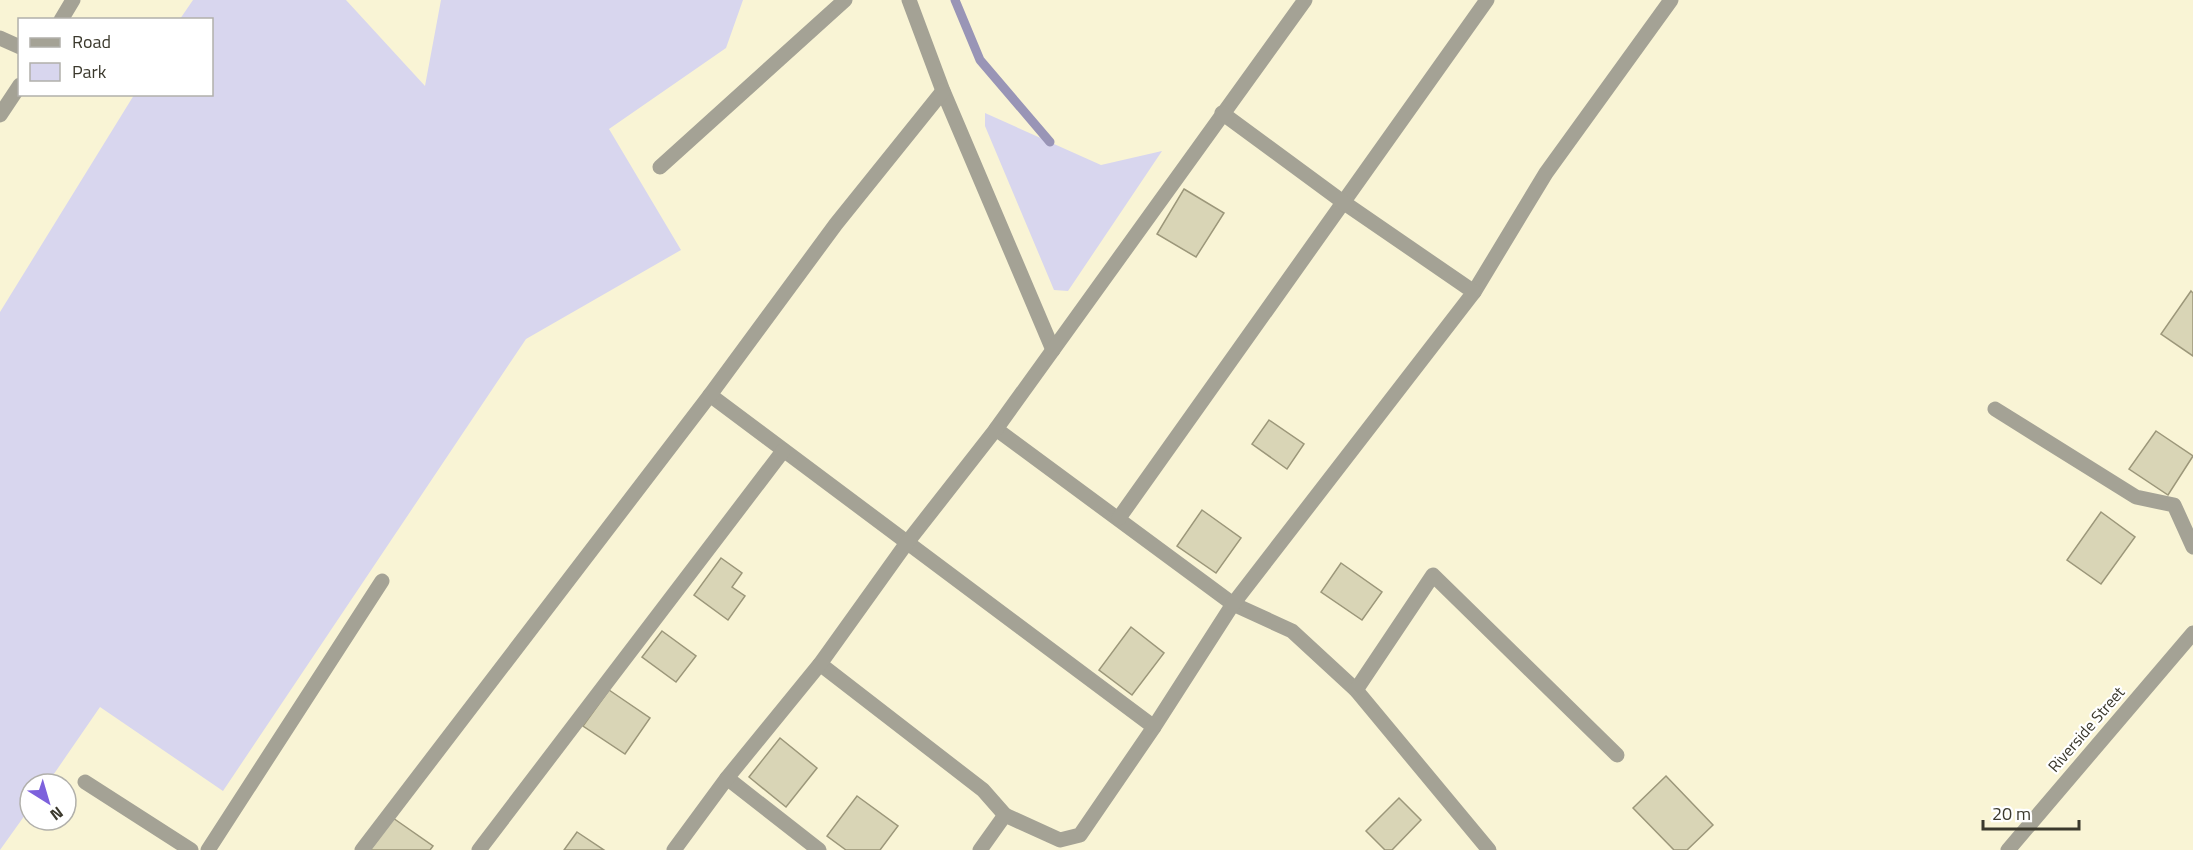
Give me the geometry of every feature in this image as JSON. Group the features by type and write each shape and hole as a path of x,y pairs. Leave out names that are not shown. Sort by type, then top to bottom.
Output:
{"street":[{"path":"62,18 73,0"},
{"path":"660,167 845,0"},
{"path":"909,0 943,91 1053,350"},
{"path":"674,850 727,778 820,664 906,544 996,429 1305,0"},
{"path":"1119,518 1487,0"},
{"path":"820,664 983,790 1005,815 1060,840 1080,835 1154,727 1233,604 1474,292 1546,173 1671,0"},
{"path":"0,38 18,46"},
{"path":"0,116 18,88"},
{"path":"362,850 710,395 836,224 943,91"},
{"path":"1222,113 1343,202 1474,292"},
{"path":"710,395 906,544 1154,727"},
{"path":"1995,409 2136,497 2174,505 2193,547"},
{"path":"996,429 1233,604 1292,631 1356,690 1489,850"},
{"path":"479,850 783,451"},
{"path":"1356,690 1433,575 1617,755"},
{"path":"208,850 382,581"},
{"name":"Riverside Street","path":"2008,850 2193,633"},
{"path":"727,778 819,850"},
{"path":"85,782 191,850"},
{"path":"980,850 1005,815"}],"green space":[{"path":"193,0 346,0 425,86 441,0 743,0 726,48 609,129 681,250 526,339 223,791 100,707 55,772 18,772 18,825 0,850 0,312 133,96 213,96 213,18 181,18"},
{"path":"985,113 1101,165 1162,151 1068,291 1054,290 985,126"}],"building":[{"path":"1184,189 1224,213 1196,257 1157,234"},
{"path":"2191,291 2193,293 2193,356 2161,334"},
{"path":"1269,420 1304,444 1287,469 1252,444"},
{"path":"2156,431 2193,456 2168,495 2129,469"},
{"path":"1202,510 1241,538 1216,573 1177,546"},
{"path":"2101,512 2135,537 2101,584 2067,560"},
{"path":"721,558 742,573 732,587 745,596 728,620 694,595"},
{"path":"1341,563 1382,592 1362,620 1321,592"},
{"path":"1131,627 1164,653 1132,695 1099,670"},
{"path":"662,631 696,656 676,682 642,657"},
{"path":"609,690 650,718 625,754 583,726"},
{"path":"780,738 817,768 786,807 749,777"},
{"path":"1666,776 1713,825 1687,850 1674,850 1633,808"},
{"path":"857,796 898,826 880,850 846,850 827,836"},
{"path":"1399,798 1421,820 1392,850 1385,850 1366,831"},
{"path":"393,818 433,846 430,850 370,850"},
{"path":"577,832 604,850 564,850"}],"waterway":[{"path":"955,0 980,60 1050,142"}]}
